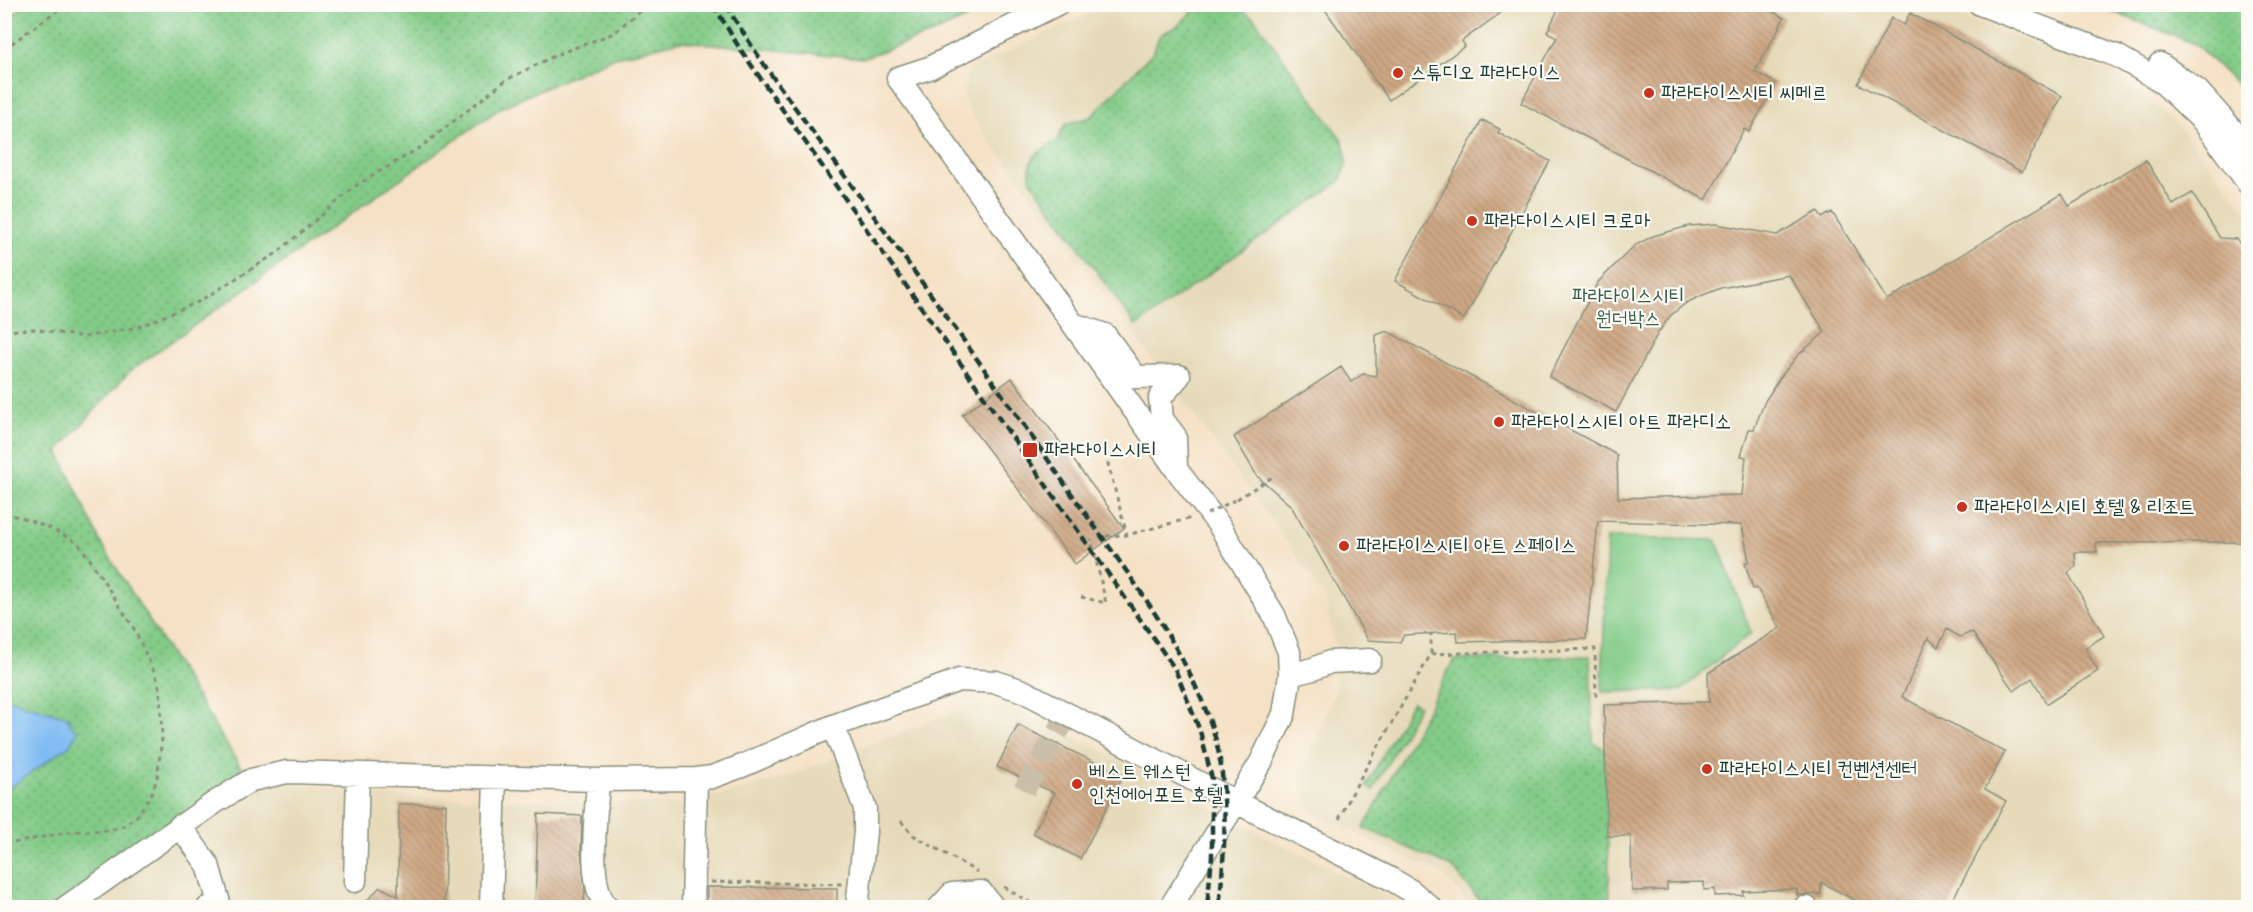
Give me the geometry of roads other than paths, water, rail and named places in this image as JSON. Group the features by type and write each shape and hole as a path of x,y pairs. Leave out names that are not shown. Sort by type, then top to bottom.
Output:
{"street":[{"path":"898,78 923,59 1030,4"},
{"path":"898,78 929,68 1057,4"},
{"path":"1980,4 2117,56 2162,81 2203,122 2248,183"},
{"path":"2020,4 2124,45 2160,64 2198,91 2231,128 2248,154"},
{"path":"898,78 1176,469 1219,525 1274,615 1288,652 1290,675 1284,714 1261,762 1171,907"},
{"path":"1073,324 1105,335 1136,377 1179,376 1160,398 1162,419 1175,436 1176,469"},
{"path":"1290,675 1330,662 1370,660"},
{"path":"64,908 94,899 180,826 251,780 287,772 598,780 712,777 833,726 959,680 996,682 1023,691 1236,802 1391,879 1412,891 1431,908"},
{"path":"833,726 865,808 865,832 857,908"},
{"path":"355,881 358,774"},
{"path":"490,908 495,777"},
{"path":"693,908 696,779"},
{"path":"598,780 594,877 602,902 609,908"},
{"path":"180,826 208,865 219,903 207,908"},
{"path":"939,908 952,894 981,892 994,908"}],"water":[{"path":"4,698 68,717 71,725 78,731 69,746 5,791"}],"tunnel":[{"path":"1024,790 1068,714"}],"railway":[{"path":"713,4 740,49 1175,669 1200,731 1212,779 1212,856 1207,908"},
{"path":"727,4 767,69 960,335 1132,579 1185,665 1212,727 1222,770 1224,840 1219,908"}],"place":[{"name":"스튜디오 파라다이스","path":"1398,73"},
{"name":"파라다이스시티 씨메르","path":"1649,93"},
{"name":"파라다이스시티 크로마","path":"1472,221"},
{"name":"파라다이스시티 아트 파라디소","path":"1499,422"},
{"name":"파라다이스시티","path":"1030,450"},
{"name":"파라다이스시티 호텔 & 리조트","path":"1962,507"},
{"name":"파라다이스시티 아트 스페이스","path":"1344,546"},
{"name":"파라다이스시티 컨벤션센터","path":"1707,769"},
{"name":"베스트 웨스턴 인천에어포트 호텔","path":"1077,784"}],"park label":[{"name":"파라다이스시티 원더박스","path":"1628,308"}]}
